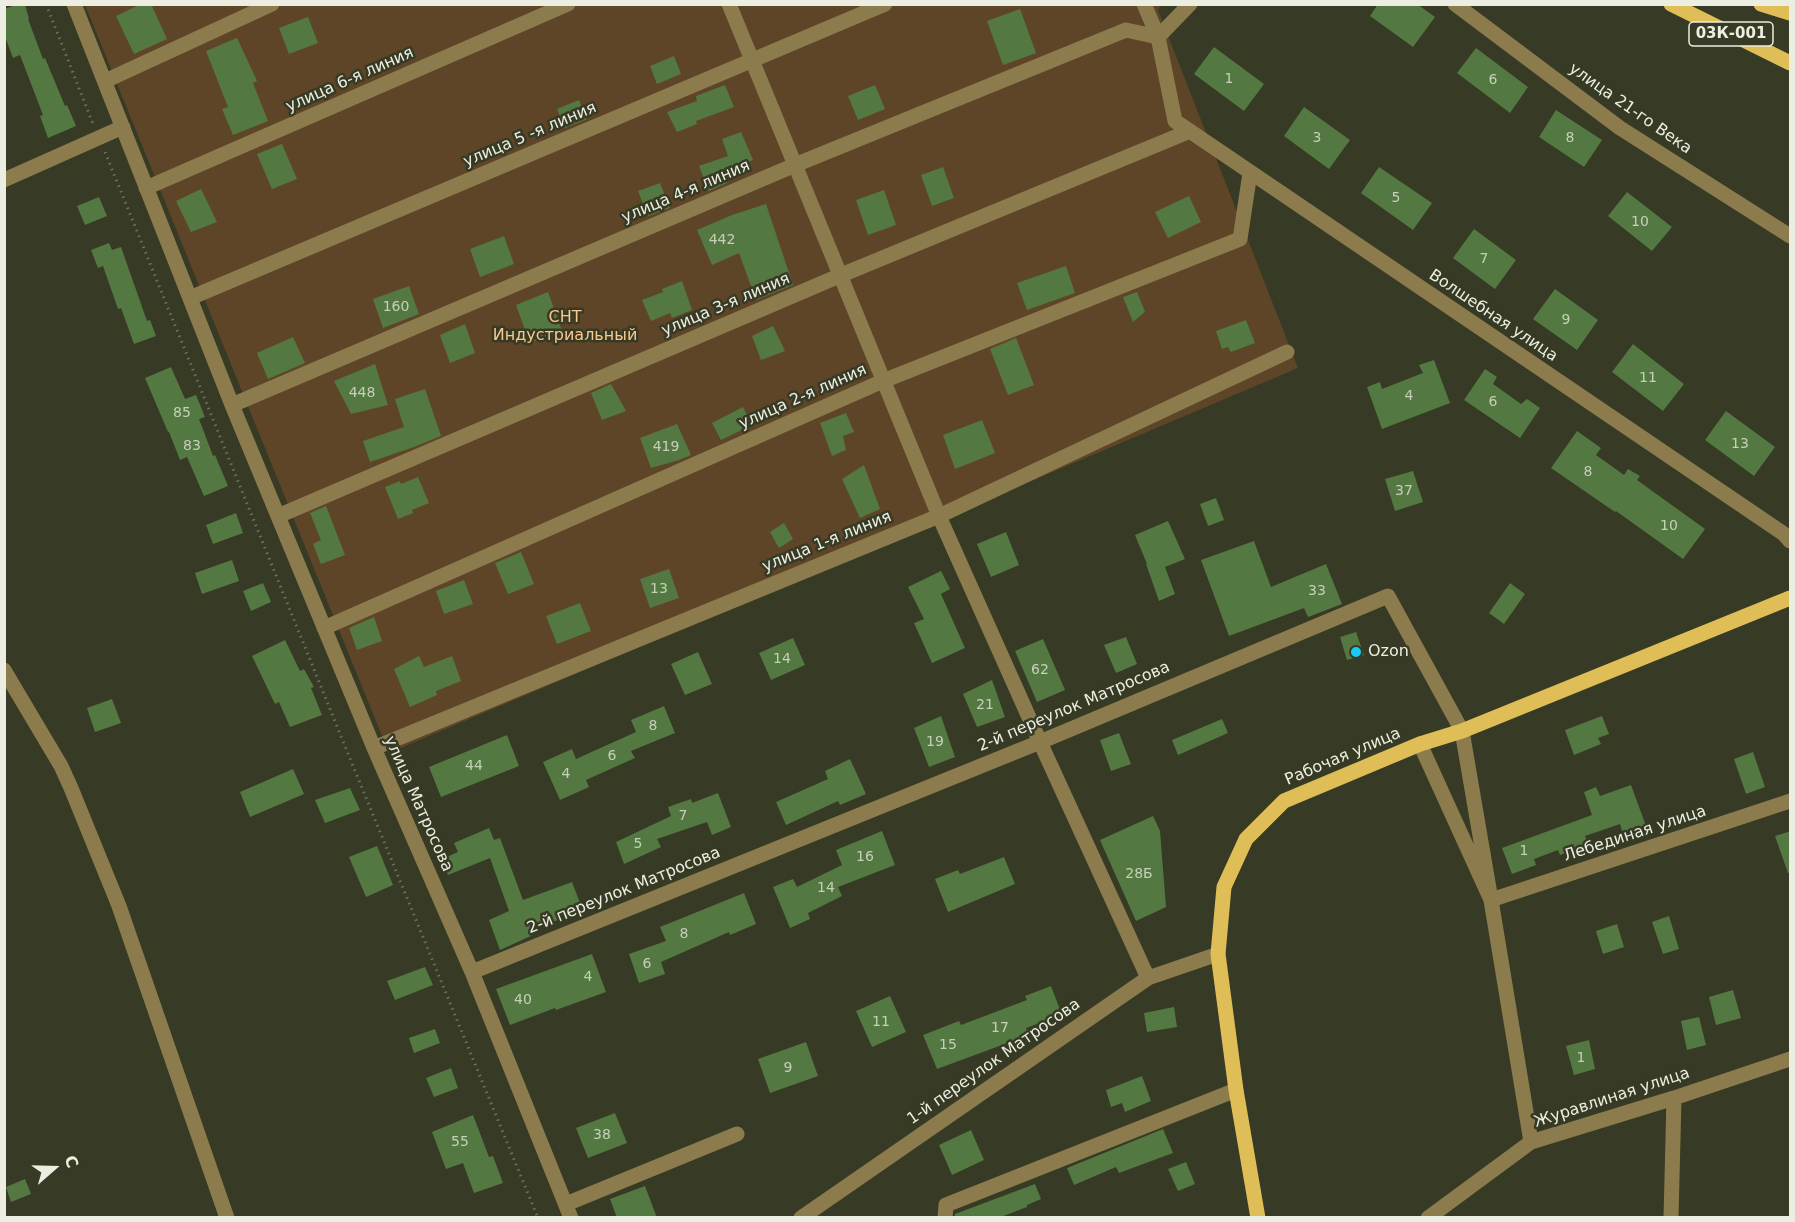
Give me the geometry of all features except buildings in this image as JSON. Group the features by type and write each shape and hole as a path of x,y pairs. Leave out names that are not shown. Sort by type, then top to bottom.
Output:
{"main road":[{"name":"03К-001","path":"1671,4 1791,63"},
{"name":"03К-001","path":"1764,5 1791,13"},
{"name":"Рабочая улица","path":"1258,1218 1236,1090 1218,954 1224,887 1246,839 1284,801 1420,744 1462,730 1791,598"}],"street":[{"name":"улица Матросова","path":"74,4 232,405 374,748 472,972 568,1211"},
{"path":"105,81 272,4"},
{"name":"улица 6-я линия","path":"146,188 568,4"},
{"path":"729,4 939,516 1148,978"},
{"name":"улица 5 -я линия","path":"190,298 885,4"},
{"path":"1144,4 1158,37 1190,4"},
{"name":"улица 21-го Века","path":"1455,4 1620,128 1791,236"},
{"name":"улица 4-я линия","path":"232,405 795,165 1126,30 1158,37"},
{"name":"Волшебная улица","path":"1158,37 1175,121 1784,534 1791,541"},
{"path":"4,180 123,128"},
{"name":"улица 3-я линия","path":"278,516 839,276 1190,131"},
{"name":"улица 2-я линия","path":"324,628 883,381 1240,239 1250,172"},
{"name":"улица 1-я линия","path":"374,748 939,516 1287,352"},
{"name":"2-й переулок Матросова","path":"472,972 1040,742 1388,596 1462,730 1491,900"},
{"path":"4,670 61,766 119,906 227,1218"},
{"path":"1420,744 1491,900 1531,1142"},
{"name":"Лебединая улица","path":"1491,900 1791,801"},
{"name":"1-й переулок Матросова","path":"801,1218 1148,978 1218,954"},
{"name":"Журавлиная улица","path":"1428,1218 1531,1142 1791,1059"},
{"path":"945,1218 945,1205 1236,1090"},
{"path":"1671,1218 1674,1098"},
{"path":"568,1211 737,1134"}],"path":[{"path":"46,4 97,132"},
{"path":"101,142 538,1218"}],"green space":[{"name":"СНТ Индустриальный","path":"85,5 1161,5 1158,10 1298,368 389,753"}],"place":[{"name":"Ozon","path":"1356,652"}]}
